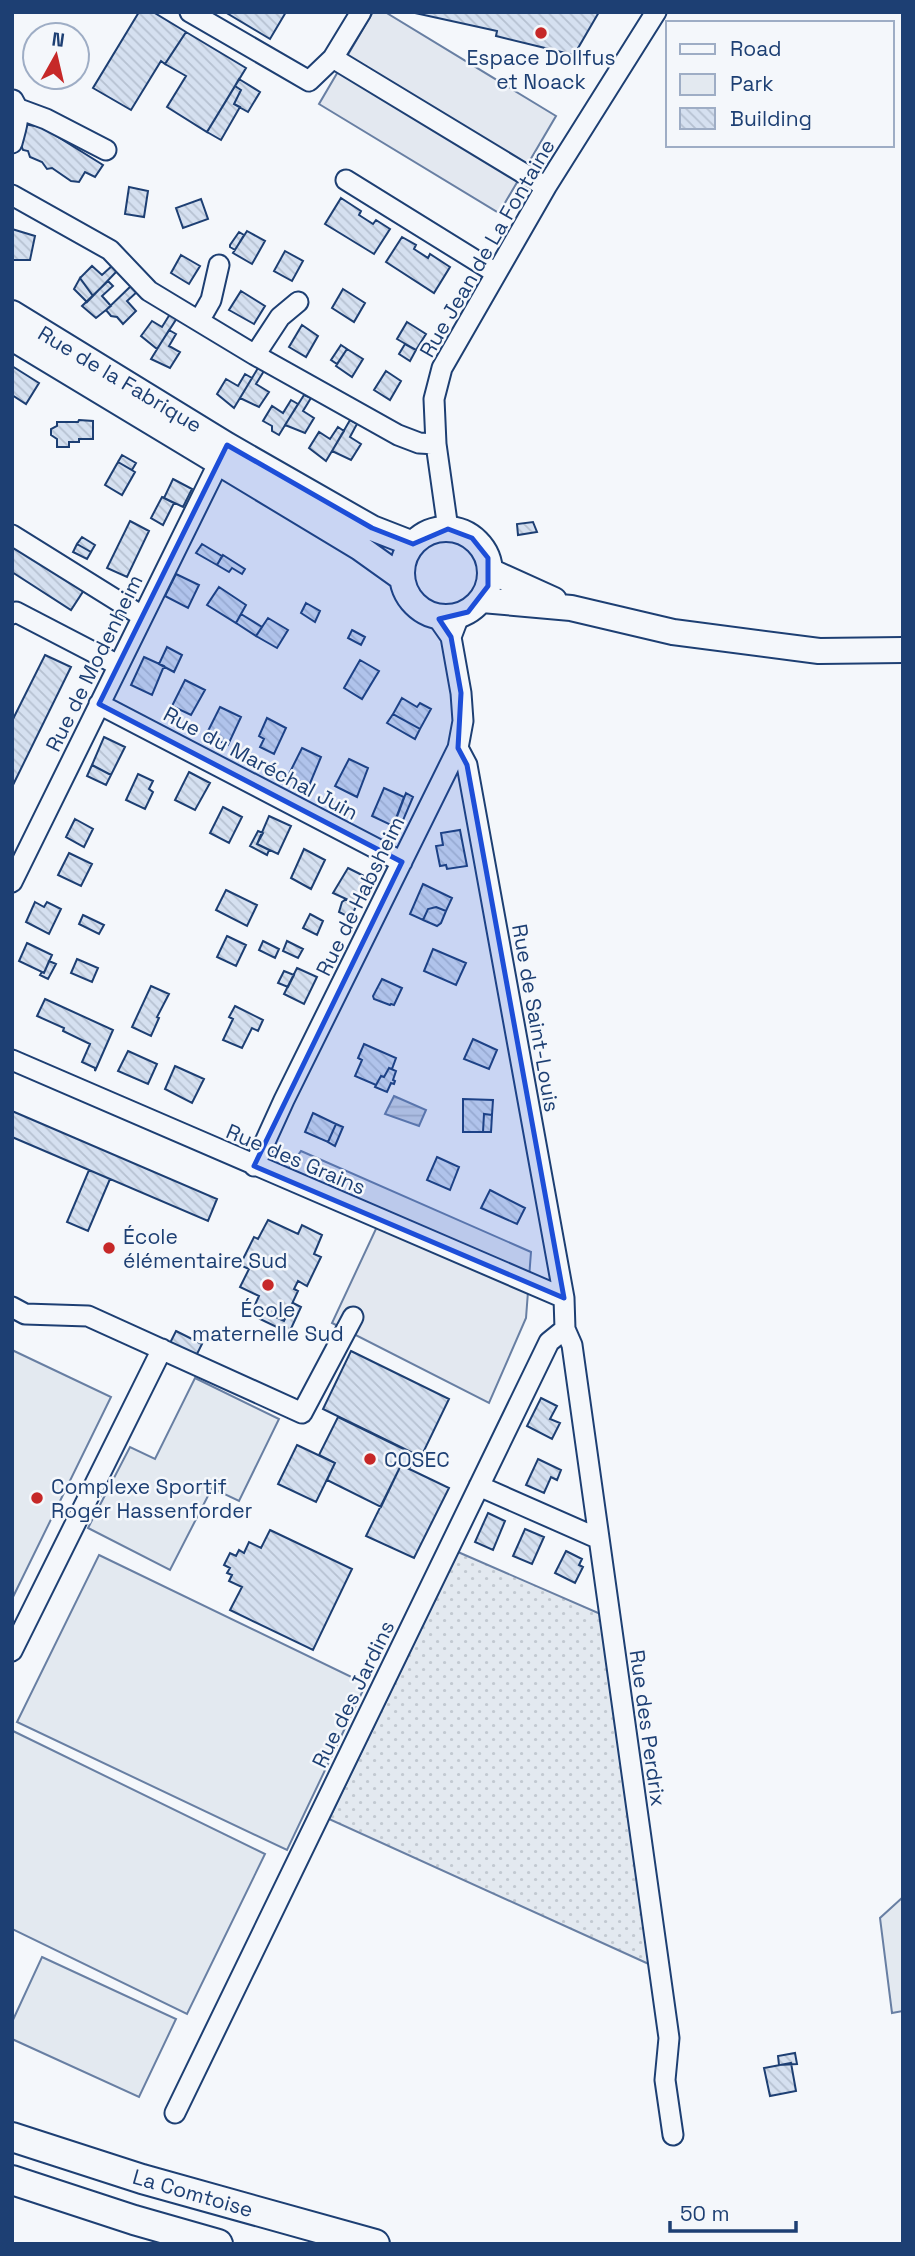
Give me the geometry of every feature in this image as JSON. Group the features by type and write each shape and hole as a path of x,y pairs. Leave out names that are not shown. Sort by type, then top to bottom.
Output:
{"highway":[{"name":"La Comtoise","path":"12,2137 142,2179 375,2244"},
{"name":"La Comtoise","path":"12,2180 218,2244"}],"main road":[{"name":"Rue de la Fabrique","path":"12,313 402,578"},
{"name":"Rue de la Fabrique","path":"12,338 222,454 372,528 413,544"},
{"path":"448,529 472,538 481,547 488,558 490,571 482,600 449,623 417,607 410,599 402,578 404,560 413,544 435,530 448,529"},
{"path":"490,571 571,608"},
{"path":"482,600 571,608 673,632 819,651 903,650"}],"street":[{"path":"190,12 309,81 333,58 360,12"},
{"name":"Rue Jean de La Fontaine","path":"448,529 436,444 434,399 442,369 546,187 656,12"},
{"path":"333,58 546,187"},
{"path":"12,143 15,104 106,150"},
{"path":"346,180 496,273"},
{"path":"12,195 110,250 149,291 255,355 398,435 419,443 436,444"},
{"path":"199,321 211,300 219,265"},
{"path":"255,355 280,317 298,302"},
{"name":"Rue de Modenheim","path":"15,870 222,454"},
{"path":"12,535 142,616"},
{"path":"12,614 16,611 118,665"},
{"name":"Rue de Habsheim","path":"254,1166 458,748 463,721 461,693 449,623"},
{"name":"Rue du Maréchal Juin","path":"99,704 402,862"},
{"name":"Rue de Saint-Louis","path":"458,748 467,765 564,1298"},
{"name":"Rue des Grains","path":"12,1060 564,1298"},
{"path":"564,1298 565,1329"},
{"path":"12,1307 25,1314 88,1316 302,1413 353,1317"},
{"name":"Rue des Jardins","path":"175,2113 549,1342 565,1329"},
{"name":"Rue des Perdrix","path":"565,1329 572,1345 669,2038 665,2080 673,2135"},
{"path":"12,1651 162,1349"},
{"path":"479,1486 597,1538"}],"highlighted area":[{"path":"227,445 372,528 413,544 448,529 472,538 488,558 488,586 468,612 439,619 451,637 461,693 458,748 467,765 564,1298 254,1166 402,862 99,704"}],"green space":[{"name":"Complexe Sportif Roger Hassenforder","path":"12,1350 111,1397 12,1599"},
{"path":"195,1378 279,1419 239,1501 212,1488 170,1570 88,1528 130,1447 155,1459"},
{"path":"458,1552 612,1619 651,1965 329,1819"},
{"path":"99,1555 366,1684 287,1850 17,1722"},
{"path":"13,1731 265,1854 187,2014 12,1929"},
{"path":"903,1897 903,2011 892,2013 880,1918"},
{"path":"42,1957 176,2019 139,2097 12,2039 12,2022"}],"shaded area":[{"path":"373,12 385,12 556,116 499,213 319,104"},
{"path":"394,1096 426,1110 419,1126 385,1114"},
{"path":"301,1151 531,1252 526,1318 489,1403 332,1323 382,1216 286,1172"}],"building":[{"path":"139,12 153,12 186,32 165,64 161,61 131,110 93,88"},
{"path":"225,12 286,12 270,39"},
{"name":"Espace Dollfus et Noack","path":"599,12 574,55 496,36 497,31 415,13"},
{"path":"186,32 246,68 207,132 167,107 186,76 165,64"},
{"path":"239,79 260,92 248,112 234,104 241,90 235,86"},
{"path":"235,86 241,90 234,104 240,107 221,140 207,132"},
{"path":"23,124 42,127 103,165 95,177 85,172 79,182 71,181 52,168 47,169 42,162 30,157 28,151 23,150 20,142"},
{"path":"129,187 148,191 144,217 125,214"},
{"path":"341,198 361,211 359,215 373,224 376,220 390,229 374,254 325,224"},
{"path":"201,199 208,219 183,228 176,208"},
{"path":"12,229 35,236 30,260 12,260"},
{"path":"247,231 265,241 252,264 233,253"},
{"path":"239,232 244,235 235,250 230,245"},
{"path":"402,237 416,245 414,249 428,258 430,254 450,267 434,293 386,262"},
{"path":"285,251 303,261 292,281 274,271"},
{"path":"181,255 200,266 189,284 171,273"},
{"path":"113,265 118,270 93,296 80,278 92,266 102,275"},
{"path":"80,278 93,296 87,302 74,289"},
{"path":"108,281 113,286 102,296 111,306 96,318 82,306"},
{"path":"132,285 138,291 127,301 136,311 123,324 106,310"},
{"path":"343,289 365,303 354,322 332,308"},
{"path":"241,291 265,306 254,324 229,310"},
{"path":"170,314 177,318 157,349 141,336 152,321 162,327"},
{"path":"407,322 426,334 416,350 397,339"},
{"path":"302,325 318,336 306,357 289,347"},
{"path":"169,330 176,334 169,346 180,352 170,368 151,359"},
{"path":"405,344 416,350 410,361 399,354"},
{"path":"341,345 347,349 337,364 331,360"},
{"path":"347,349 363,359 352,377 336,366"},
{"path":"12,366 39,383 26,404 12,395"},
{"path":"258,368 264,371 256,384 269,392 259,407 240,398"},
{"path":"386,371 401,381 390,400 374,390"},
{"path":"245,374 252,378 234,408 217,394 226,379 238,386"},
{"path":"304,395 311,398 303,411 314,418 305,433 285,425"},
{"path":"291,400 298,404 279,435 272,431 272,426 263,421 272,406 283,413"},
{"path":"350,420 357,424 350,437 361,444 351,460 332,451"},
{"path":"93,421 93,439 79,439 79,442 69,442 69,447 57,447 57,439 51,435 51,429 57,426 57,422"},
{"path":"338,427 344,431 326,461 309,448 319,432 330,439"},
{"path":"122,455 136,463 132,470 118,462"},
{"path":"118,462 135,472 122,495 105,485"},
{"path":"173,479 192,489 183,507 164,498"},
{"path":"162,497 174,503 163,525 151,518"},
{"path":"130,521 149,531 127,577 107,568"},
{"path":"533,522 537,532 518,535 517,524"},
{"path":"82,537 95,545 91,552 77,544"},
{"path":"77,544 91,552 87,559 73,552"},
{"path":"202,544 222,556 217,565 196,553"},
{"path":"14,546 84,590 71,610 12,572"},
{"path":"223,555 245,569 242,574 232,568 229,572 217,565"},
{"path":"176,574 199,585 188,608 165,596"},
{"path":"219,587 246,605 236,623 207,605"},
{"path":"306,603 320,611 315,622 301,613"},
{"path":"241,614 262,627 256,636 236,623"},
{"path":"268,618 288,630 277,648 256,636"},
{"path":"352,630 365,637 361,645 348,638"},
{"path":"167,647 182,655 174,672 159,664"},
{"path":"45,655 71,667 12,787 12,721"},
{"path":"144,657 164,666 152,695 131,685"},
{"path":"360,660 379,671 362,699 344,688"},
{"path":"185,680 205,690 191,715 172,706"},
{"path":"402,698 417,707 420,703 431,709 420,729 393,714"},
{"path":"220,707 241,717 228,745 206,735"},
{"path":"393,714 420,729 415,739 387,723"},
{"path":"267,718 286,728 274,754 260,747 264,739 259,736"},
{"path":"104,737 125,747 111,775 92,765"},
{"path":"302,748 321,757 309,786 288,776"},
{"path":"349,759 368,768 357,797 335,786"},
{"path":"92,765 111,775 106,785 87,776"},
{"path":"189,772 210,783 195,810 175,800"},
{"path":"138,774 153,781 149,789 153,792 145,809 126,800"},
{"path":"384,788 404,797 393,826 372,816"},
{"path":"406,793 413,797 401,825 395,822"},
{"path":"223,807 242,817 229,843 210,833"},
{"path":"269,816 291,826 278,854 257,844"},
{"path":"75,819 93,829 84,847 66,837"},
{"path":"460,830 467,866 447,869 446,865 440,866 436,846 443,845 441,833"},
{"path":"258,831 263,833 257,844 269,850 267,855 250,846"},
{"path":"304,849 325,860 311,889 291,878"},
{"path":"69,853 92,864 81,886 58,875"},
{"path":"348,868 370,879 357,904 333,893"},
{"path":"423,884 452,898 446,911 436,907 428,909 423,920 410,914"},
{"path":"226,890 257,905 247,926 216,910"},
{"path":"346,899 357,904 351,918 339,912"},
{"path":"35,902 44,907 47,902 61,909 49,934 26,922"},
{"path":"436,907 446,911 437,926 423,920 428,909"},
{"path":"310,914 323,921 317,935 303,928"},
{"path":"83,915 104,925 99,934 79,924"},
{"path":"227,936 246,945 236,966 217,957"},
{"path":"263,941 279,949 275,958 259,950"},
{"path":"287,941 303,949 298,958 283,951"},
{"path":"27,943 52,955 44,973 19,961"},
{"path":"433,949 466,963 456,985 424,971"},
{"path":"77,959 98,968 92,982 71,973"},
{"path":"49,961 56,964 48,979 40,975 44,973"},
{"path":"297,968 317,977 304,1004 284,994"},
{"path":"284,971 294,975 288,987 278,983"},
{"path":"382,979 402,988 394,1005 374,999"},
{"path":"151,986 169,994 151,1036 132,1027"},
{"path":"45,999 113,1030 95,1071 95,1068 82,1062 90,1044 37,1016"},
{"path":"235,1006 263,1020 258,1031 252,1028 242,1048 223,1040 233,1019 229,1017"},
{"path":"473,1039 497,1050 489,1069 464,1059"},
{"path":"364,1044 396,1058 392,1069 389,1068 384,1077 381,1076 376,1085 355,1076 362,1060 358,1058"},
{"path":"128,1051 157,1064 148,1084 118,1071"},
{"path":"175,1066 204,1079 192,1103 165,1089"},
{"path":"389,1068 396,1071 394,1084 391,1083 387,1092 375,1087"},
{"path":"463,1099 493,1100 492,1115 484,1114 483,1132 463,1132"},
{"path":"12,1111 217,1199 208,1221 12,1137"},
{"path":"313,1113 336,1124 328,1142 305,1132"},
{"path":"484,1114 492,1115 491,1132 483,1132"},
{"path":"336,1124 343,1127 335,1146 328,1142"},
{"path":"437,1157 459,1167 450,1190 427,1180"},
{"path":"89,1170 110,1179 88,1231 67,1222"},
{"path":"490,1190 525,1208 517,1224 481,1208"},
{"path":"268,1220 298,1234 302,1225 322,1235 314,1254 321,1257 307,1286 298,1281 294,1289 298,1291 284,1321 254,1307 259,1296 240,1287 249,1269 240,1265 254,1237 258,1239"},
{"path":"293,1303 301,1307 289,1333 260,1319 264,1311 284,1321"},
{"path":"176,1331 202,1344 196,1356 170,1343"},
{"path":"351,1351 449,1399 421,1457 323,1409"},
{"path":"541,1398 557,1406 550,1419 560,1423 552,1439 527,1426"},
{"name":"COSEC","path":"338,1417 416,1455 409,1469 401,1465 381,1507 327,1480 335,1463 319,1455"},
{"path":"297,1445 335,1463 316,1502 278,1484"},
{"path":"538,1459 561,1470 557,1480 551,1477 544,1493 526,1485"},
{"path":"401,1465 449,1488 414,1558 366,1536"},
{"path":"488,1513 505,1521 493,1550 475,1542"},
{"path":"525,1529 544,1537 532,1564 513,1556"},
{"path":"270,1530 352,1569 313,1650 230,1610 242,1587 229,1581 232,1575 227,1573 230,1568 224,1565 230,1553 236,1556 239,1550 244,1553 249,1542 261,1548"},
{"path":"566,1551 582,1559 579,1565 583,1567 575,1583 555,1573"},
{"path":"795,2053 797,2064 779,2065 778,2056"},
{"path":"791,2063 796,2091 770,2096 764,2068"}],"place":[{"name":"Espace Dollfus et Noack","path":"541,33"},
{"name":"École élémentaire Sud","path":"109,1248"},
{"name":"École maternelle Sud","path":"268,1285"},
{"name":"COSEC","path":"370,1459"},
{"name":"Complexe Sportif Roger Hassenforder","path":"37,1498"}]}
